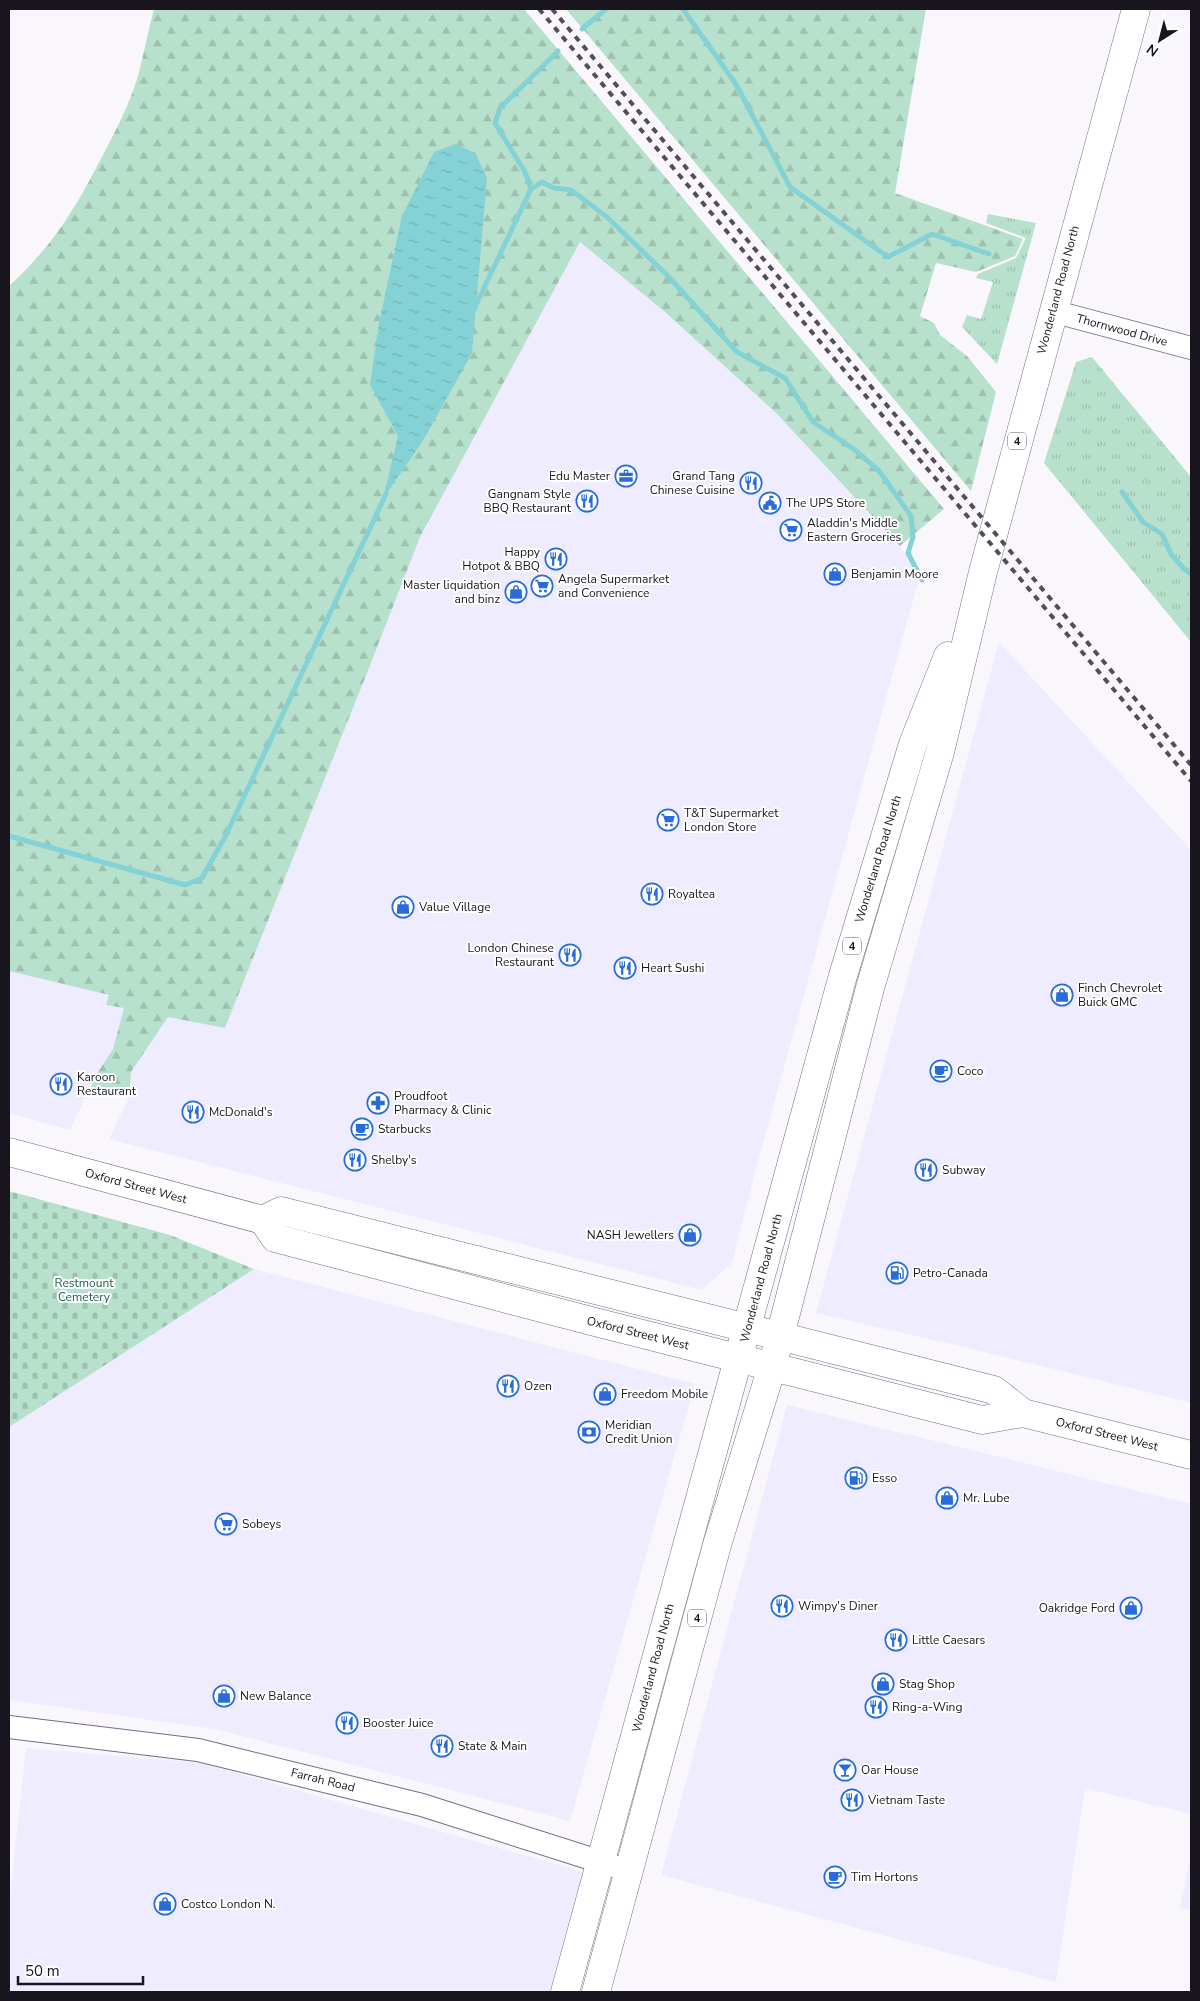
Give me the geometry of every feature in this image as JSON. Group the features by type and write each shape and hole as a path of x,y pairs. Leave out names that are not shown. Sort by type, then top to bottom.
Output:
{"main road":[{"name":"Wonderland Road North","path":"596,1992 717,1545 772,1367 870,988 940,752 983,572 1052,311 1136,9"},
{"name":"Wonderland Road North","path":"565,1992 740,1359 842,979 913,744 983,572"},
{"name":"Oxford Street West","path":"9,1152 264,1220 281,1212 994,1390 1023,1413"},
{"name":"Oxford Street West","path":"264,1220 275,1238 740,1359 982,1420 1023,1413 1191,1454"}],"street":[{"name":"Thornwood Drive","path":"1052,311 1191,348"},
{"name":"Farrah Road","path":"9,1729 198,1750 422,1805 628,1871"}],"shaded area":[{"path":"580,242 665,312 776,413 900,546 920,575 754,1176 732,1263 702,1290 109,1139 129,1097 131,1072 168,1017 225,1027 420,537"},
{"path":"999,642 1191,850 1191,1403 816,1313"},
{"path":"9,971 109,995 124,1008 113,1049 94,1078 70,1130 9,1113"},
{"path":"254,1269 695,1384 570,1821 215,1729 9,1700 9,1427"},
{"path":"787,1405 1191,1504 1191,1814 1085,1788 1056,1982 661,1875"},
{"path":"26,1748 201,1763 583,1872 550,1992 9,1992 9,1907"},
{"path":"1191,1855 1191,1911 1180,1908"}],"green space":[{"path":"154,9 524,9 944,509 900,546 776,413 665,312 580,242 420,537 225,1028 168,1017 131,1072 129,1097 91,1087 94,1078 113,1049 124,1008 106,1005 109,995 9,971 9,286 39,256 63,224 84,191 104,153 135,86"},
{"path":"566,9 926,9 895,193 1023,239 1015,256 976,272 936,263 920,316 934,323 940,335 967,356 996,392 971,491"},
{"path":"988,214 1036,223 997,364 962,327 967,315 981,319 993,282 976,278 978,274 1016,258 1026,238 986,223"},
{"path":"1092,357 1191,477 1191,642 1044,463 1076,362"},
{"name":"Restmount Cemetery","path":"9,1191 170,1235 254,1269 9,1427"}],"water":[{"path":"455,144 475,153 487,178 472,353 424,439 383,499 398,436 370,385 379,323 402,216 434,152"}],"waterway":[{"path":"582,29 606,9"},
{"path":"683,9 737,86 790,187 888,257 932,234 989,254"},
{"path":"531,189 525,172 495,123 500,108 558,51"},
{"path":"473,311 531,189 542,182 554,188 571,190 607,217 667,275 737,352 785,378 813,422 855,450 879,471 911,516 913,537 908,553 922,580"},
{"path":"1122,492 1143,522 1162,534 1171,554 1191,574"},
{"path":"9,836 185,885 202,878 226,835 386,494"}],"railway":[{"path":"539,9 1191,781"},
{"path":"552,9 1191,765"}],"place":[{"name":"Edu Master","path":"626,476"},
{"name":"Grand Tang Chinese Cuisine","path":"751,483"},
{"name":"Gangnam Style BBQ Restaurant","path":"587,501"},
{"name":"The UPS Store","path":"770,503"},
{"name":"Aladdin's Middle Eastern Groceries","path":"791,530"},
{"name":"Happy Hotpot & BBQ","path":"556,559"},
{"name":"Benjamin Moore","path":"835,574"},
{"name":"Angela Supermarket and Convenience","path":"542,586"},
{"name":"Master liquidation and binz","path":"516,592"},
{"name":"T&T Supermarket London Store","path":"668,820"},
{"name":"Royaltea","path":"652,894"},
{"name":"Value Village","path":"403,907"},
{"name":"London Chinese Restaurant","path":"570,955"},
{"name":"Heart Sushi","path":"625,968"},
{"name":"Finch Chevrolet Buick GMC","path":"1062,995"},
{"name":"Coco","path":"941,1071"},
{"name":"Karoon Restaurant","path":"61,1084"},
{"name":"Proudfoot Pharmacy & Clinic","path":"378,1103"},
{"name":"McDonald's","path":"193,1112"},
{"name":"Starbucks","path":"362,1129"},
{"name":"Shelby's","path":"355,1160"},
{"name":"Subway","path":"926,1170"},
{"name":"NASH Jewellers","path":"690,1235"},
{"name":"Petro-Canada","path":"897,1273"},
{"name":"Ozen","path":"508,1386"},
{"name":"Freedom Mobile","path":"605,1394"},
{"name":"Meridian Credit Union","path":"589,1432"},
{"name":"Esso","path":"856,1478"},
{"name":"Mr. Lube","path":"947,1498"},
{"name":"Sobeys","path":"226,1524"},
{"name":"Wimpy's Diner","path":"782,1606"},
{"name":"Oakridge Ford","path":"1131,1608"},
{"name":"Little Caesars","path":"896,1640"},
{"name":"Stag Shop","path":"883,1684"},
{"name":"New Balance","path":"224,1696"},
{"name":"Ring-a-Wing","path":"876,1707"},
{"name":"Booster Juice","path":"347,1723"},
{"name":"State & Main","path":"442,1746"},
{"name":"Oar House","path":"845,1770"},
{"name":"Vietnam Taste","path":"852,1800"},
{"name":"Tim Hortons","path":"835,1877"},
{"name":"Costco London N.","path":"165,1904"}]}
